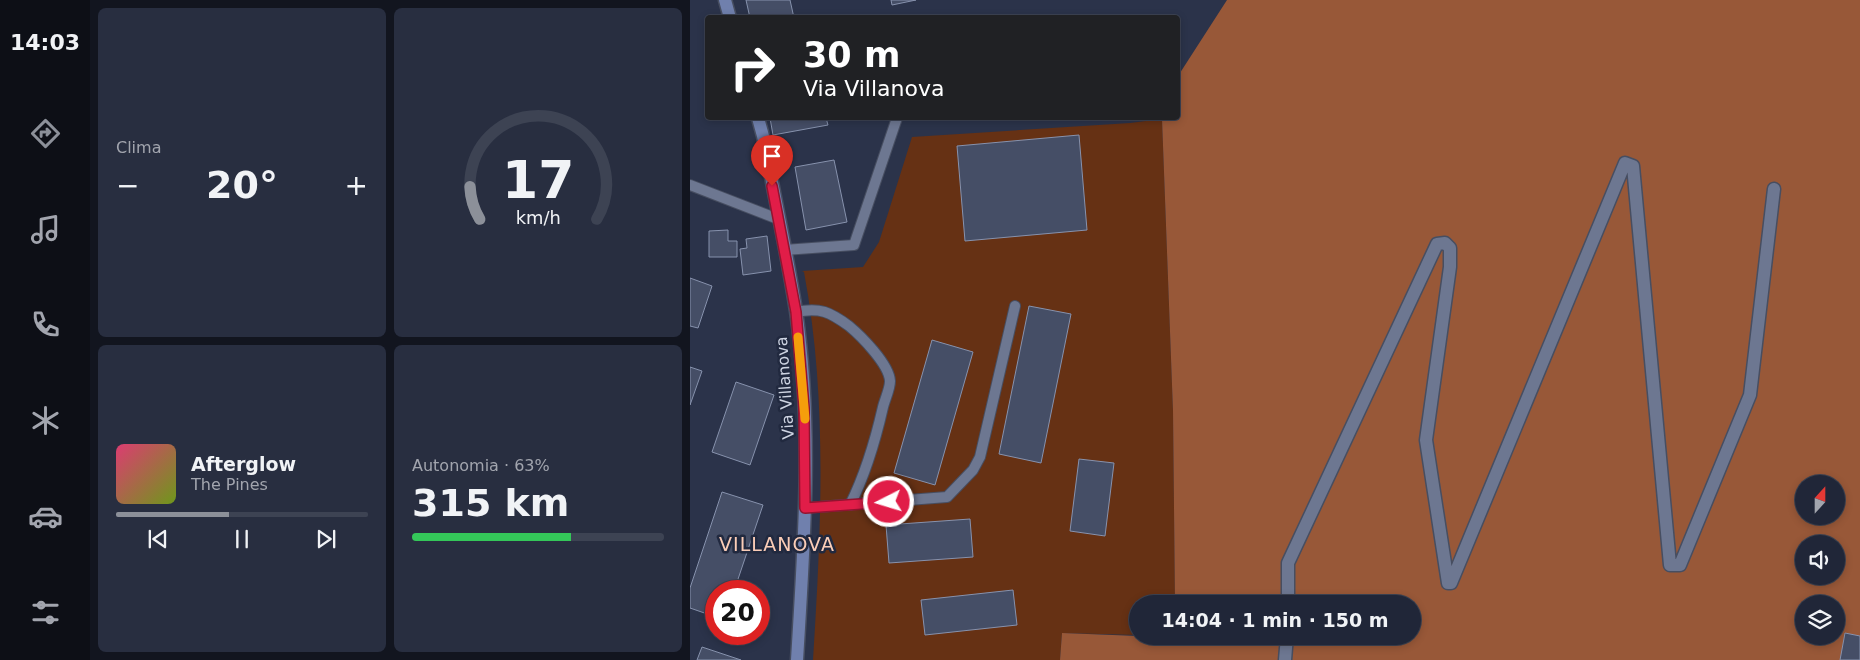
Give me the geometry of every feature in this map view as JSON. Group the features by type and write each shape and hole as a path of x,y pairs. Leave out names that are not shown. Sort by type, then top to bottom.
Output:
{"main road":[{"path":"725,0 729,15"},
{"name":"Via Villanova","path":"758,120 796,312 804,408 806,526 797,660"}],"street":[{"path":"1288,595 1288,563 1438,244 1444,243 1450,248 1450,267 1426,440 1448,583 1451,583 1625,163 1632,166 1670,565 1680,565 1750,395 1774,189"},
{"path":"1285,660 1286,645"}],"lane":[{"path":"784,250 854,245 896,120"},
{"path":"690,185 778,219"},
{"path":"805,508 947,497 973,470 980,457 1015,306"},
{"path":"796,312 812,308 824,311 839,319 868,344 882,363 890,380 866,473 850,506"}],"shaded area":[{"path":"1227,0 1860,0 1860,660 1060,660 1062,633 1129,636 1129,645 1421,645 1421,595 1175,595 1173,411 1162,120 1180,120 1180,73"},
{"path":"1162,120 1173,411 1175,595 1129,595 1129,635 1062,633 1060,660 813,660 820,514 820,417 812,320 804,272 802,271 863,267 879,242 912,137"}],"building":[{"path":"746,0 790,0 793,15 749,15"},
{"path":"891,0 916,0 892,5"},
{"path":"770,120 827,120 828,125 773,135"},
{"path":"1079,135 1087,230 965,241 957,146"},
{"path":"834,160 847,222 806,230 795,167"},
{"path":"728,230 728,241 737,241 737,257 709,257 709,231"},
{"path":"767,236 771,271 743,275 740,249 747,248 746,239"},
{"path":"690,278 712,286 698,328 690,326"},
{"path":"1029,306 1071,314 1041,463 999,454"},
{"path":"932,340 973,352 935,485 894,473"},
{"path":"690,367 702,371 690,405"},
{"path":"736,382 774,395 750,465 712,452"},
{"path":"1079,459 1114,463 1105,536 1070,531"},
{"path":"722,492 763,505 738,580 705,580 705,613 690,608 690,588"},
{"path":"970,519 973,557 889,563 886,525"},
{"path":"1013,590 1017,625 925,635 921,600"},
{"path":"1845,633 1860,636 1860,660 1840,660 1843,645 1845,645"},
{"path":"702,647 741,660 697,660"}],"slow traffic":[{"path":"798,337 805,419"}],"district":[{"name":"VILLANOVA","path":"777,544"}],"route":[{"path":"772,186 796,312 804,408 805,508 889,502"}]}
